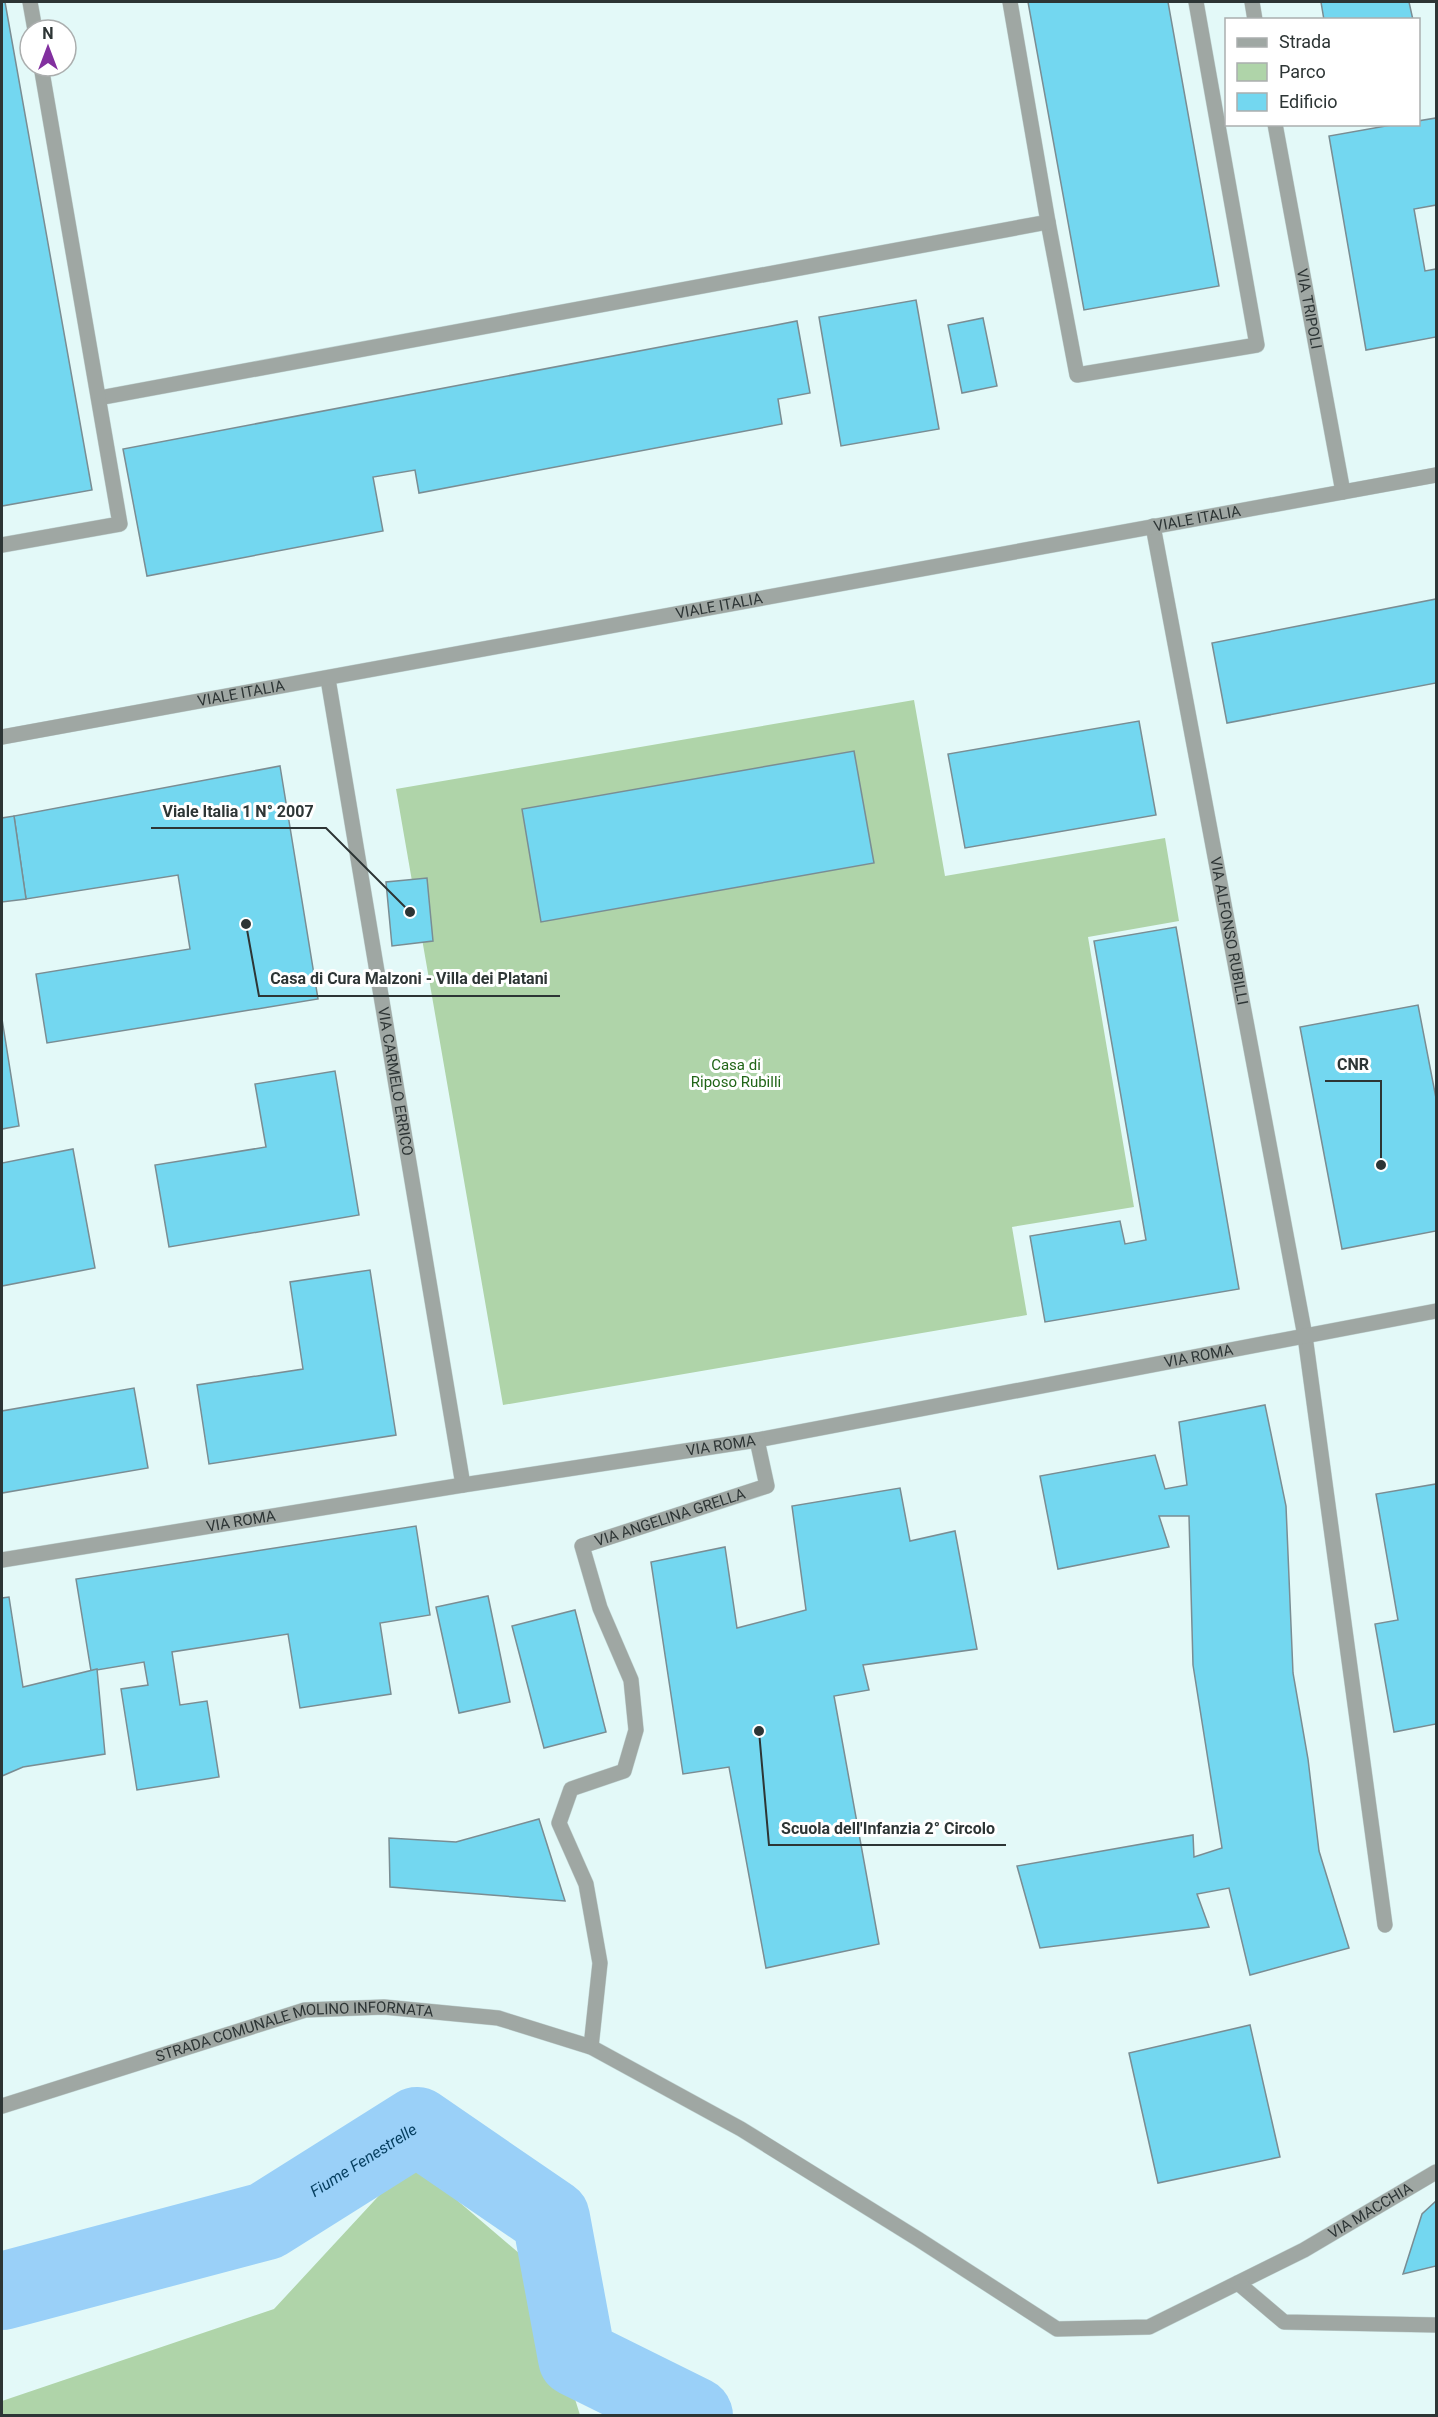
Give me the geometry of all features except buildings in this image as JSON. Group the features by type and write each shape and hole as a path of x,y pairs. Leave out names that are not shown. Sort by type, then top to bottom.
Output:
{"street":[{"path":"30,2 33,18"},
{"path":"1010,2 1077,375 1257,345 1196,2"},
{"path":"1252,2 1255,18"},
{"path":"2,545 120,524 43,78"},
{"name":"VIA TRIPOLI","path":"1275,126 1343,492"},
{"path":"99,398 1048,222"},
{"name":"VIALE ITALIA","path":"2,737 1437,475"},
{"name":"VIA ALFONSO RUBILLI","path":"1153,526 1305,1336 1385,1925"},
{"name":"VIA CARMELO ERRICO","path":"328,679 463,1485"},
{"name":"VIA ROMA","path":"2,1560 757,1440 1437,1311"},
{"name":"VIA ANGELINA GRELLA","path":"591,2047 600,1963 586,1884 559,1823 571,1789 624,1771 636,1730 631,1680 600,1608 582,1546 767,1486 757,1440"},
{"name":"STRADA COMUNALE MOLINO INFORNATA","path":"2,2106 305,2010 384,2007 498,2018 591,2047 741,2129 918,2239 1057,2330 1149,2327 1238,2283"},
{"name":"VIA MACCHIA","path":"1238,2283 1304,2250 1437,2172"},
{"path":"1238,2283 1284,2322 1437,2325"}],"green space":[{"name":"Casa di Riposo Rubilli","path":"914,700 945,876 1165,838 1179,921 1088,937 1134,1207 1012,1227 1027,1315 503,1405 396,789"},
{"path":"411,2161 533,2265 580,2415 2,2415 2,2401 274,2309"}],"waterway":[{"name":"Fiume Fenestrelle","path":"2,2291 266,2221 417,2126 551,2218 577,2358 694,2416"}],"place":[{"name":"Viale Italia 1 N° 2007","path":"410,912"},
{"name":"Casa di Cura Malzoni - Villa dei Platani","path":"246,924"},
{"name":"CNR","path":"1381,1165"},
{"name":"Scuola dell'Infanzia 2° Circolo","path":"759,1731"}]}
